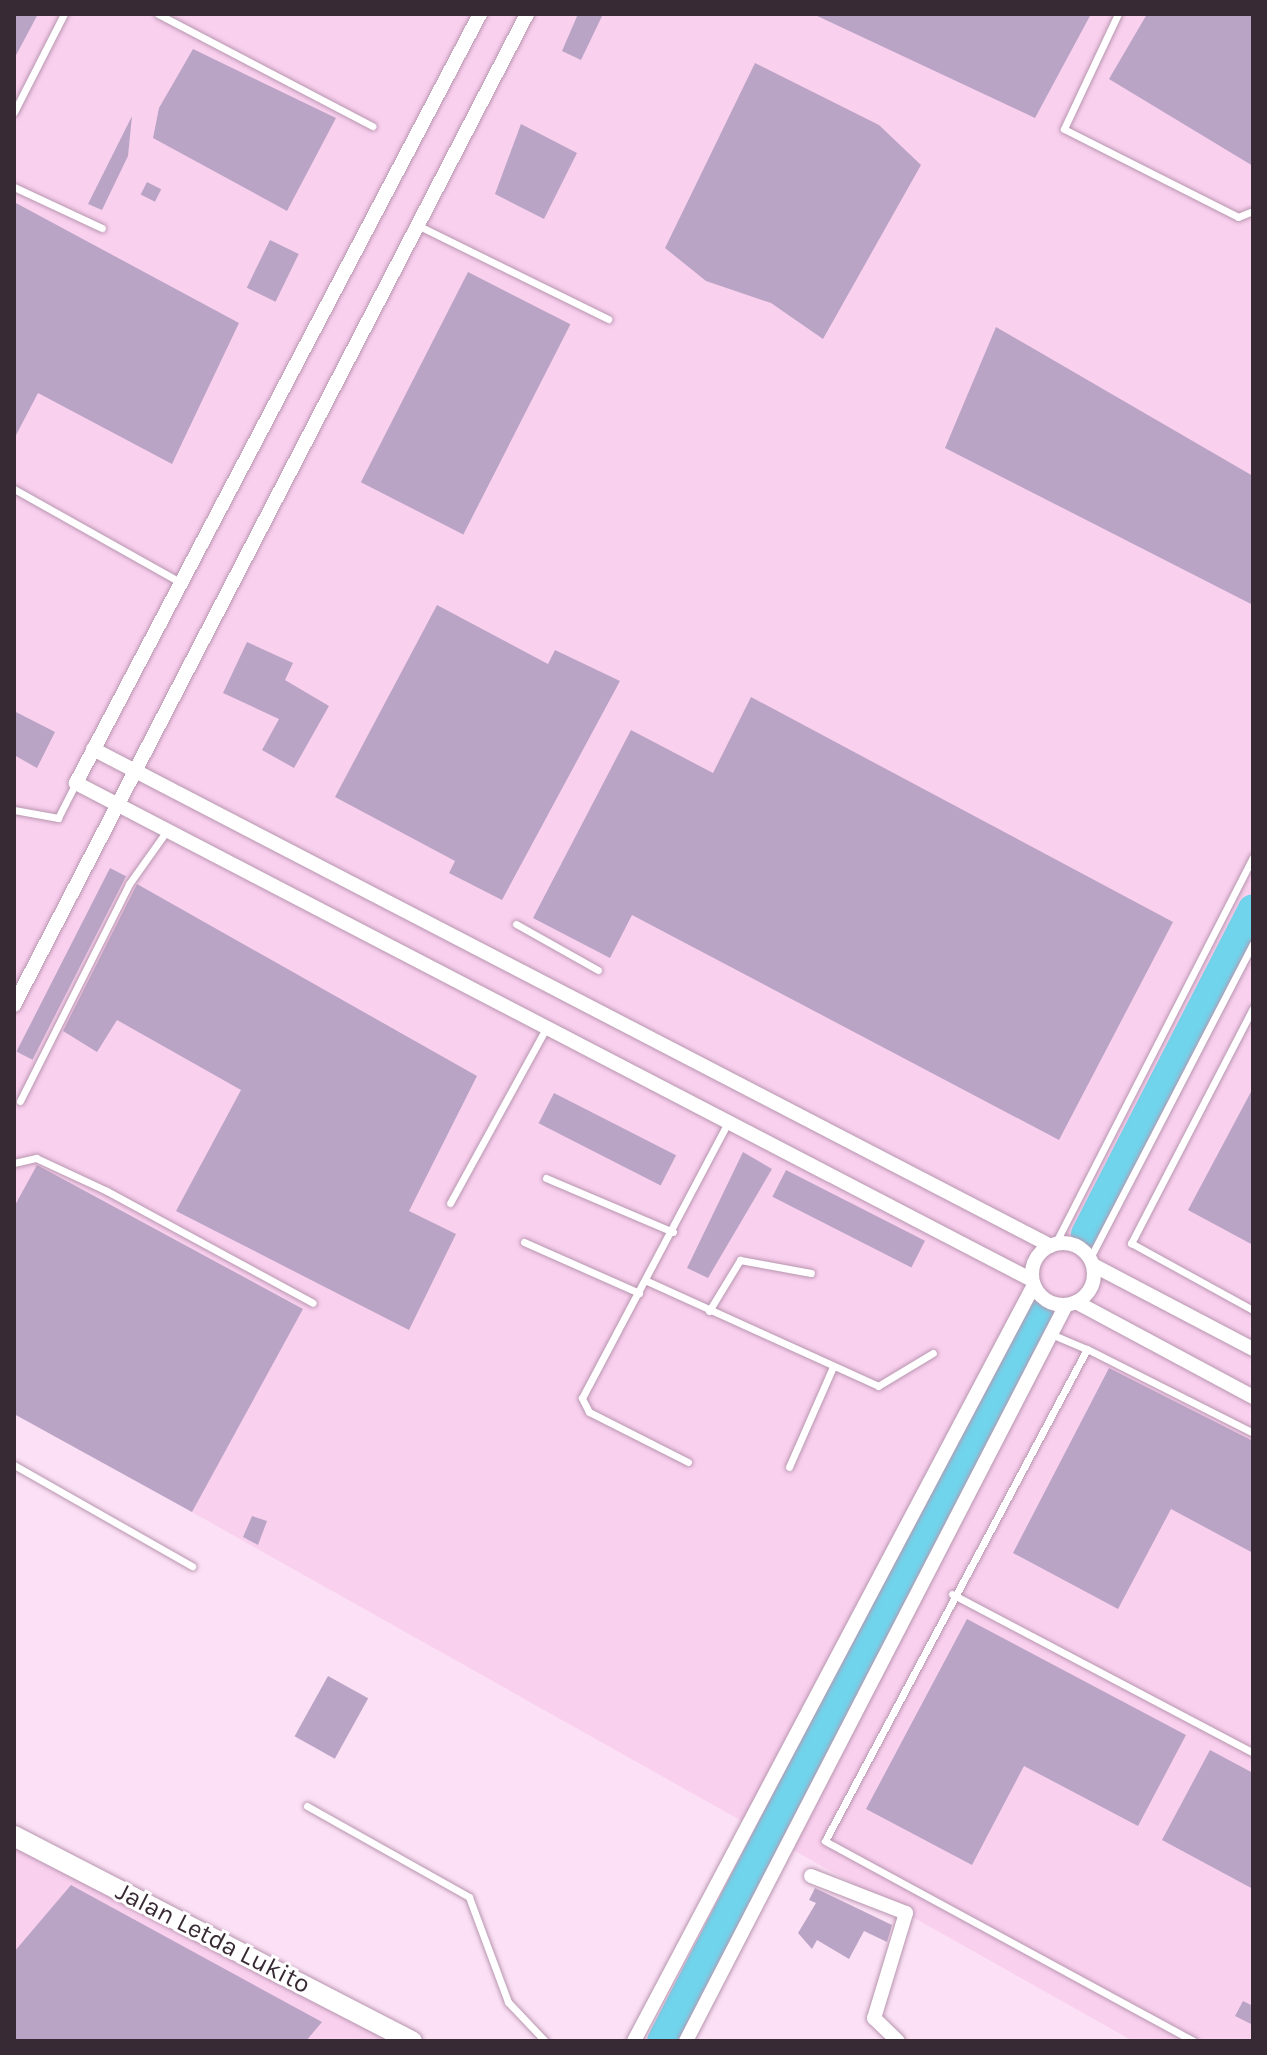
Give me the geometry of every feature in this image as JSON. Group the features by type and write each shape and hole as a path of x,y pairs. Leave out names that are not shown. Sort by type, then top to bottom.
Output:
{"street":[{"path":"480,14 184,585 76,783 1033,1282 1043,1298 1071,1304 1253,1397"},
{"path":"14,1005 527,14"},
{"path":"93,749 1053,1245 1078,1247 1091,1261 1253,1349"},
{"path":"634,2041 1033,1282 1038,1256 1053,1245"},
{"path":"686,2041 1051,1334 1071,1304 1093,1283 1091,1261"},
{"name":"Jalan Letda Lukito","path":"14,1836 412,2041"},
{"path":"811,1876 906,1913 874,2018 898,2041"}],"lane":[{"path":"14,112 64,14"},
{"path":"158,14 372,126"},
{"path":"1118,14 1064,129 1238,217 1253,211"},
{"path":"14,187 102,228"},
{"path":"417,225 608,319"},
{"path":"14,489 184,585"},
{"path":"14,810 58,818 76,783"},
{"path":"20,1101 129,884 166,832"},
{"path":"1053,1245 1253,857"},
{"path":"516,924 598,970"},
{"path":"1091,1261 1253,943"},
{"path":"1253,1008 1131,1243 1253,1310"},
{"path":"450,1203 545,1030"},
{"path":"688,1462 589,1412 582,1398 673,1232 728,1122"},
{"path":"14,1163 36,1158 107,1191 313,1303"},
{"path":"546,1178 673,1232"},
{"path":"524,1242 639,1293"},
{"path":"709,1311 740,1260 811,1273"},
{"path":"647,1281 833,1367 889,1385 933,1353"},
{"path":"1051,1334 1253,1433"},
{"path":"1087,1349 952,1594 825,1841 1194,2041"},
{"path":"789,1467 833,1367"},
{"path":"14,1465 192,1566"},
{"path":"952,1594 1253,1753"},
{"path":"307,1806 469,1897 508,2002 545,2041"}],"shaded area":[{"path":"14,14 1253,14 1253,2041 1133,2041 14,1412"},
{"path":"14,1842 398,2041 14,2041"}],"building":[{"path":"14,14 38,14 14,59"},
{"path":"578,14 603,14 581,60 562,51"},
{"path":"813,14 1091,14 1035,118"},
{"path":"1147,14 1253,14 1253,166 1109,79"},
{"path":"193,49 336,118 287,211 153,138 159,108"},
{"path":"755,63 879,125 921,165 823,339 771,303 706,281 665,248"},
{"path":"132,116 128,156 102,210 88,204"},
{"path":"521,124 577,153 544,219 495,194"},
{"path":"147,182 161,189 155,202 141,194"},
{"path":"14,202 239,323 172,464 38,393 14,439"},
{"path":"270,240 299,254 276,302 247,288"},
{"path":"468,272 570,324 463,534 361,482"},
{"path":"996,327 1253,476 1253,605 945,448"},
{"path":"437,605 548,664 555,650 620,681 502,900 449,873 455,861 335,797"},
{"path":"247,642 293,663 285,680 329,706 294,768 262,750 279,719 223,693"},
{"path":"751,697 1173,922 1059,1140 632,915 610,958 533,918 631,730 713,773"},
{"path":"14,711 55,732 37,768 14,755"},
{"path":"110,868 126,876 33,1060 16,1052"},
{"path":"137,884 477,1076 409,1211 456,1234 409,1330 176,1211 241,1090 117,1020 97,1052 63,1031"},
{"path":"1253,1088 1253,1245 1188,1210"},
{"path":"554,1093 676,1155 661,1185 539,1123"},
{"path":"743,1152 772,1169 708,1278 687,1268"},
{"path":"37,1165 303,1309 192,1512 14,1414 14,1207"},
{"path":"786,1170 925,1241 911,1268 772,1197"},
{"path":"1109,1368 1253,1441 1253,1553 1171,1509 1118,1609 1013,1553"},
{"path":"252,1516 267,1521 258,1545 243,1537"},
{"path":"967,1619 1186,1735 1138,1826 1024,1766 972,1865 866,1809"},
{"path":"328,1676 368,1698 335,1759 295,1736"},
{"path":"1210,1750 1253,1773 1253,1889 1162,1840"},
{"path":"71,1885 322,2022 306,2041 14,2041 14,1952"},
{"path":"815,1888 892,1925 887,1942 864,1931 849,1959 817,1940 812,1949 798,1933 816,1903 809,1900"},
{"path":"1243,2001 1253,2006 1253,2025 1235,2016"}],"waterway":[{"path":"1086,1234 1253,909"},
{"path":"662,2041 1041,1308"}]}
